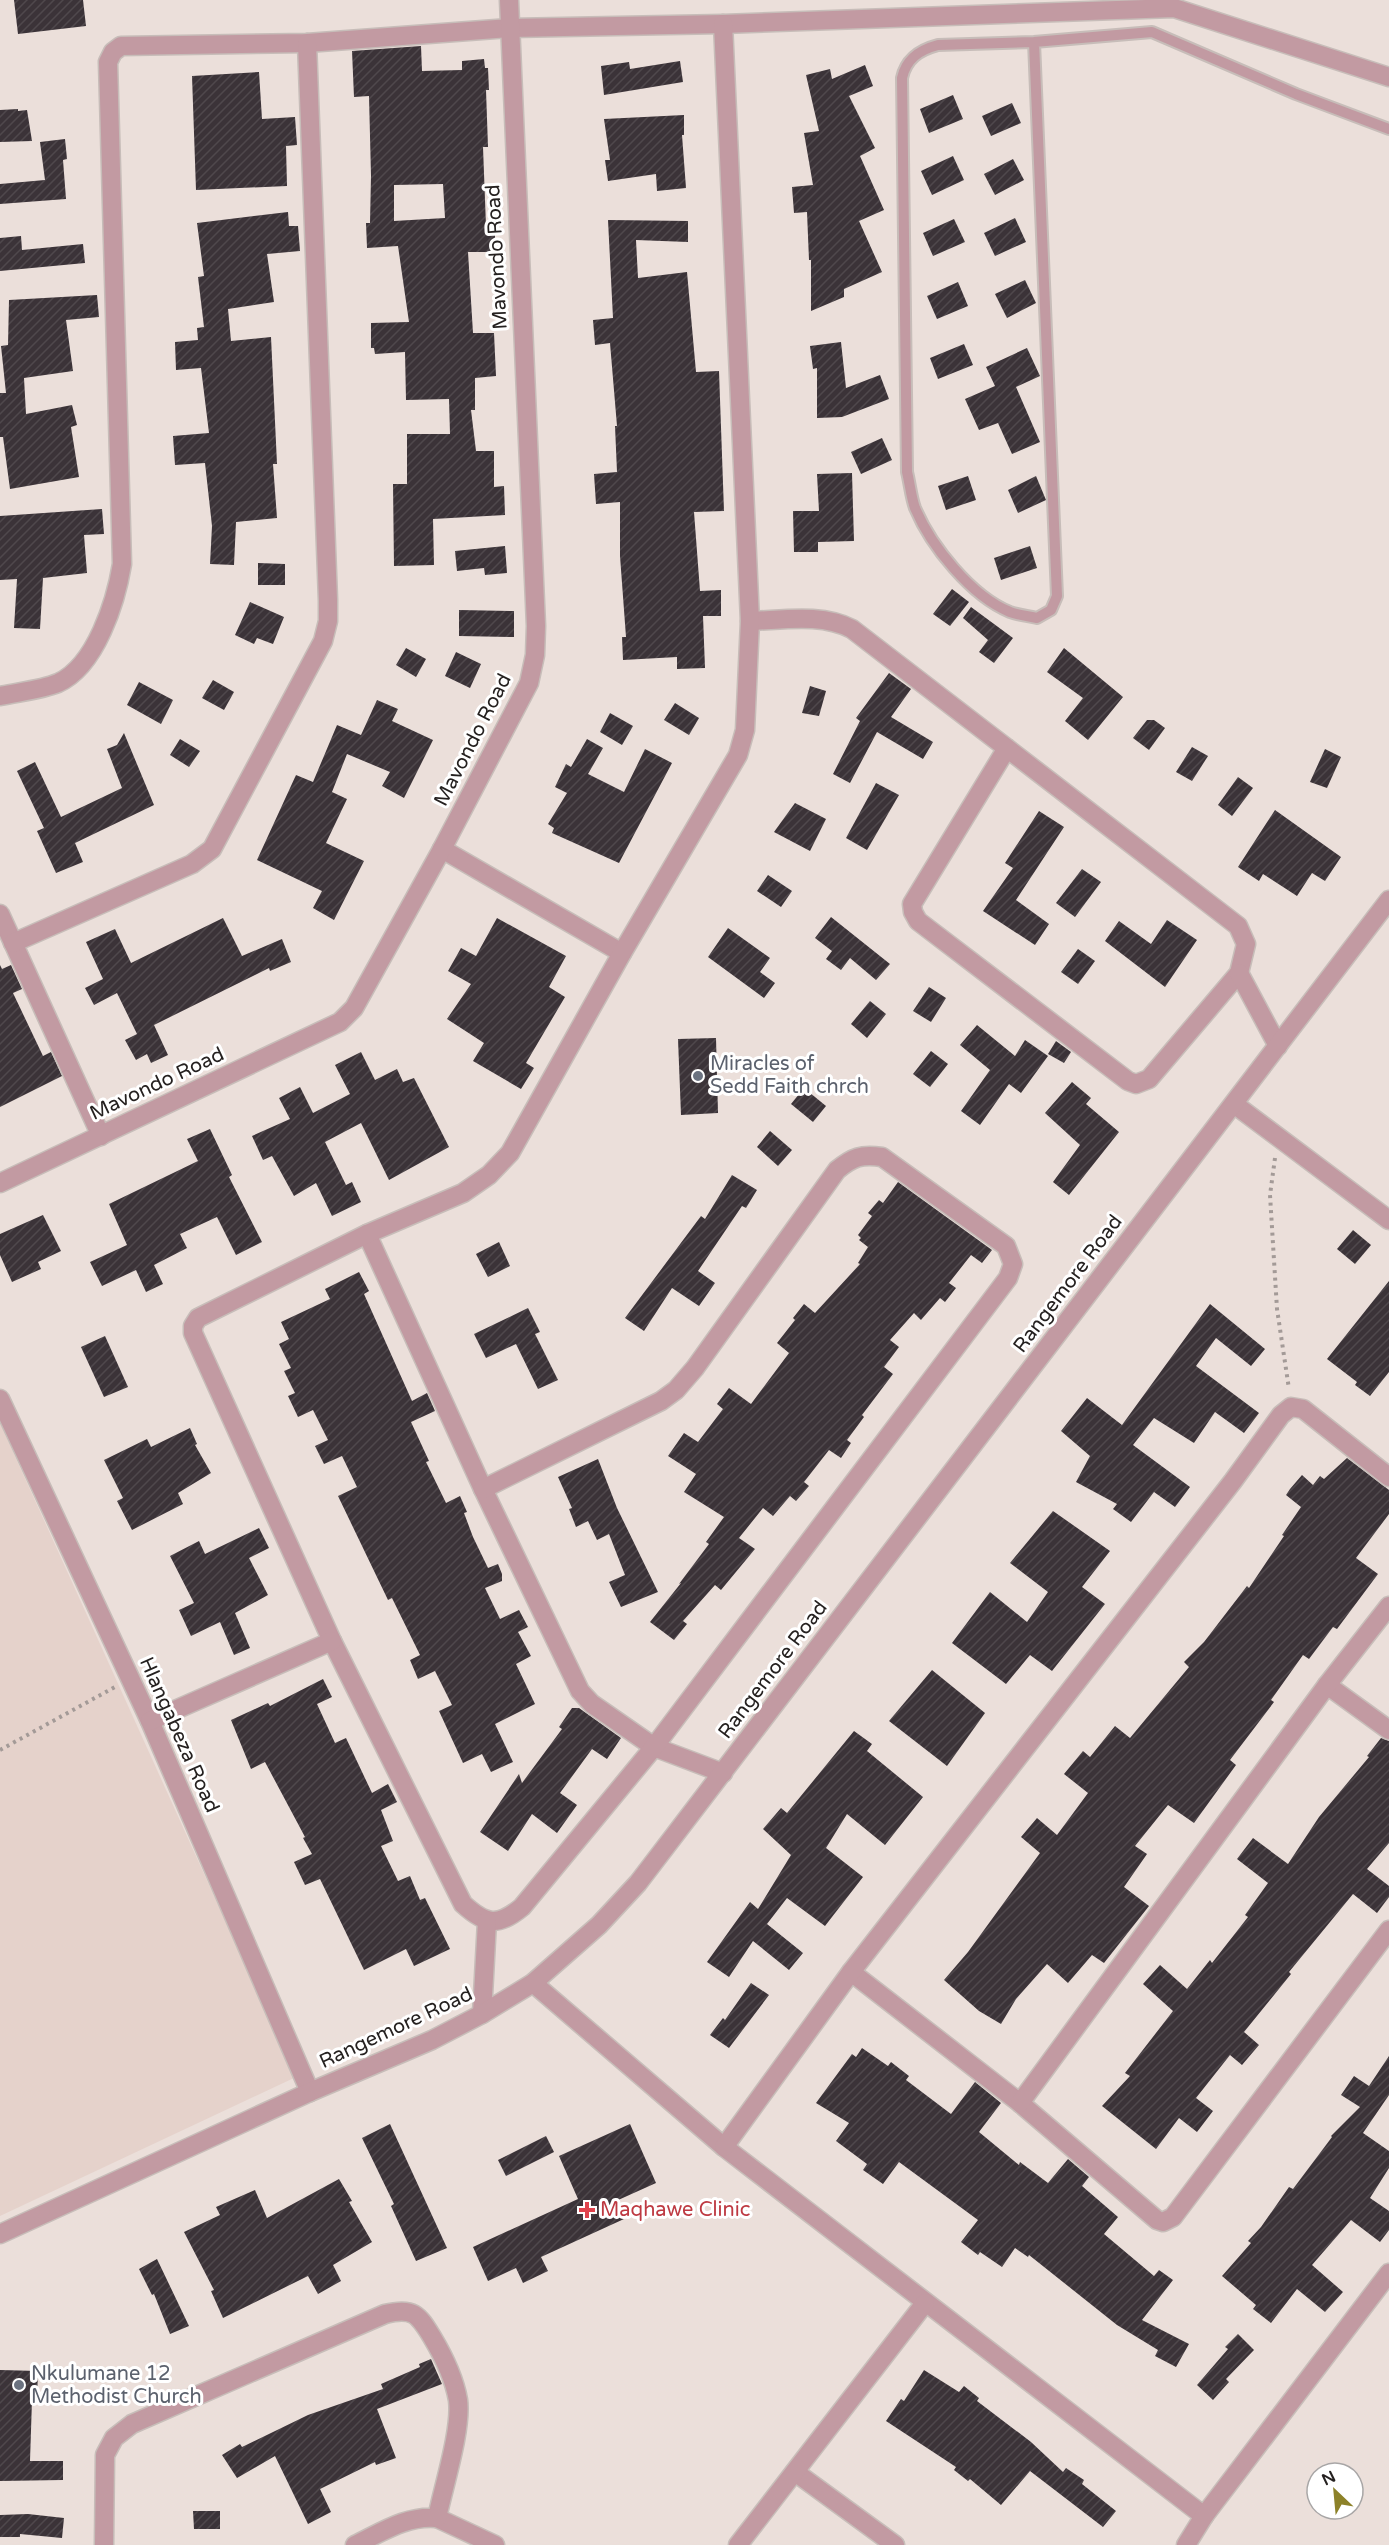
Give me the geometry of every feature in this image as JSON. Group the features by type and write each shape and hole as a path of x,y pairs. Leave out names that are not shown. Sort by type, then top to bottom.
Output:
{"street":[{"name":"Mavondo Road","path":"0,1183 339,1022 354,1008 442,849 529,683 535,655 509,0"},
{"path":"0,696 58,683 71,675 102,632 119,585 122,564 108,62 113,52 121,46 307,43 510,28 723,24 1174,8 1389,77"},
{"path":"483,1490 638,1414 676,1390 695,1368 837,1170 853,1157 865,1154 882,1157 1006,1246 1013,1264 1008,1278 654,1747 522,1907 508,1918 487,1921 463,1904 332,1641 193,1333 193,1326 198,1318 367,1234 463,1193 489,1175 510,1153 621,952 738,755 745,730 750,621 723,24"},
{"path":"13,943 192,864 212,849 323,641 328,621 328,600 307,43"},
{"path":"750,621 838,622 852,629 1007,748 1238,926 1246,944 1239,973 1149,1079 1136,1084 1082,1048 918,921 913,912 912,903 1007,748"},
{"path":"442,849 621,952"},
{"name":"Rangemore Road","path":"0,2234 310,2092 432,2040 482,2014 533,1983 599,1925 638,1883 723,1773 1389,900"},
{"path":"0,914 101,1136"},
{"path":"1239,973 1278,1046"},
{"path":"1234,1104 1389,1220"},
{"path":"367,1234 483,1490 580,1691 591,1704 654,1747 723,1773"},
{"name":"Hlangabeza Road","path":"0,1399 150,1721 310,2092"},
{"path":"724,2147 851,1972 1233,1480 1281,1414 1291,1407 1303,1409 1389,1477"},
{"path":"1020,2103 1327,1685 1389,1606"},
{"path":"150,1721 332,1641"},
{"path":"1327,1685 1389,1730"},
{"path":"482,2014 487,1921"},
{"path":"851,1972 1020,2103 1157,2220 1167,2221 1173,2217 1389,1930"},
{"path":"533,1983 724,2147 1204,2516"},
{"path":"1186,2545 1204,2516 1389,2273"},
{"path":"738,2545 925,2303"},
{"path":"104,2545 105,2454 114,2438 132,2424 385,2314 399,2310 413,2312 421,2319 445,2358 458,2403 456,2427 437,2518"},
{"path":"795,2472 895,2545"},
{"path":"355,2545 408,2520 423,2517 437,2518 495,2545"}],"lane":[{"path":"1034,42 1057,596 1051,610 1037,618 1011,613 991,601 948,562 928,535 914,506 907,472 902,78 905,65 925,48 938,45 1034,42 1152,32 1296,94 1389,129"}],"path":[{"path":"1282,1140 1273,1165 1270,1195 1277,1309 1291,1407"},
{"path":"0,1750 130,1678"}],"shaded area":[{"path":"0,1423 296,2077 0,2216"}],"building":[{"path":"14,0 83,0 86,26 18,34"},
{"path":"421,46 422,71 462,70 462,61 484,59 485,68 488,68 489,90 486,90 488,147 483,147 486,226 495,226 495,252 468,252 473,333 494,333 496,376 475,378 475,410 471,410 476,451 494,451 494,487 504,486 505,515 433,519 434,565 394,566 393,484 407,484 407,434 450,434 449,399 406,400 405,352 375,354 374,348 371,348 371,323 409,322 398,246 367,248 366,223 370,223 371,176 369,96 354,97 352,51","holes":["443,184 445,218 394,221 394,185"]},
{"path":"680,61 683,82 604,95 601,66 629,62 630,69"},
{"path":"865,65 873,86 849,96 875,148 860,156 884,210 859,221 882,272 844,289 844,297 811,311 811,260 809,260 807,212 794,213 792,187 813,185 804,133 819,131 806,75 830,69 832,79"},
{"path":"259,72 262,119 295,117 297,145 286,146 287,186 196,190 192,76"},
{"path":"953,95 963,119 929,133 920,109"},
{"path":"1012,103 1021,123 991,136 982,116"},
{"path":"18,109 18,111 27,110 32,141 0,142 0,110"},
{"path":"684,115 684,135 682,135 686,188 657,191 656,174 608,181 605,160 610,160 604,119"},
{"path":"65,139 67,159 63,160 66,199 0,204 0,184 45,180 40,142"},
{"path":"953,156 964,180 932,195 921,171"},
{"path":"1013,159 1024,180 995,195 984,174"},
{"path":"288,212 289,226 298,226 300,251 267,254 274,302 228,309 231,341 271,337 277,464 273,464 277,518 236,522 234,565 210,564 212,526 205,463 175,465 173,436 209,433 201,368 176,370 175,342 198,340 197,328 204,327 198,277 204,276 197,223"},
{"path":"1015,218 1026,242 995,256 984,233"},
{"path":"954,219 965,242 933,256 923,233"},
{"path":"608,220 688,221 688,242 636,240 638,278 687,272 696,372 719,371 724,511 694,512 700,591 721,590 721,616 703,616 705,668 677,669 677,657 623,660 622,637 626,637 620,556 620,502 596,504 594,474 617,472 615,426 617,426 610,343 595,345 593,320 613,318"},
{"path":"21,236 22,250 83,244 85,263 0,271 0,238"},
{"path":"1025,280 1036,303 1007,318 995,294"},
{"path":"958,282 968,306 937,319 927,296"},
{"path":"97,295 99,317 66,320 73,371 24,378 26,414 72,405 77,425 71,427 79,477 10,489 3,437 0,437 0,393 6,393 1,346 8,345 9,300"},
{"path":"841,342 846,388 880,375 889,399 842,417 817,418 817,368 813,369 810,346"},
{"path":"964,344 973,365 938,379 930,358"},
{"path":"1027,348 1040,376 1016,387 1040,442 1012,454 998,423 979,430 965,399 995,386 986,367"},
{"path":"882,438 892,460 861,474 851,452"},
{"path":"852,473 854,541 818,542 818,552 794,552 793,511 819,511 817,474"},
{"path":"968,476 976,500 946,510 938,486"},
{"path":"1036,476 1046,500 1018,513 1008,490"},
{"path":"102,509 104,534 84,535 87,573 43,578 40,629 14,628 17,579 0,580 0,516"},
{"path":"505,546 507,573 485,575 484,568 457,571 455,551"},
{"path":"1030,546 1037,568 1001,580 994,558"},
{"path":"258,563 285,564 285,585 258,585"},
{"path":"952,589 969,602 950,626 933,614"},
{"path":"250,602 284,617 273,644 257,638 254,644 235,635"},
{"path":"971,607 1013,638 994,663 979,652 988,640 963,618"},
{"path":"459,610 514,611 514,637 459,636"},
{"path":"406,648 426,659 416,677 396,665"},
{"path":"1064,648 1123,697 1088,740 1065,721 1083,698 1047,672"},
{"path":"456,652 481,664 470,688 445,676"},
{"path":"889,673 911,689 891,717 933,742 923,759 877,732 850,783 833,774 860,721 856,718"},
{"path":"213,680 234,692 224,710 202,698"},
{"path":"139,682 173,700 161,724 127,705"},
{"path":"810,686 826,691 819,716 802,713"},
{"path":"377,700 398,709 392,721 433,740 404,798 382,786 390,772 347,754 332,792 347,799 326,843 364,861 334,920 313,908 322,891 257,860 296,775 313,782 337,725 361,735"},
{"path":"675,703 699,718 689,735 664,720"},
{"path":"610,713 633,726 622,745 600,732"},
{"path":"1147,720 1154,720 1165,728 1149,750 1133,738"},
{"path":"124,733 154,805 75,843 83,862 56,873 37,831 44,828 17,771 35,762 61,817 122,788 107,749 117,745"},
{"path":"180,739 200,751 189,767 170,755"},
{"path":"587,739 603,748 588,774 624,792 645,749 672,763 619,863 552,833 554,828 548,824 567,793 555,787 566,764 571,767"},
{"path":"1192,747 1208,756 1192,781 1176,772"},
{"path":"1325,749 1341,757 1327,788 1310,782"},
{"path":"1238,777 1253,788 1232,816 1218,805"},
{"path":"876,783 899,795 867,850 846,838"},
{"path":"795,803 826,819 810,851 774,832"},
{"path":"1275,810 1341,857 1325,881 1312,873 1297,896 1263,874 1259,881 1238,867"},
{"path":"1039,811 1064,827 1016,900 1049,924 1035,945 983,911 1013,868 1005,863"},
{"path":"1082,869 1101,882 1075,917 1056,903"},
{"path":"768,875 792,891 781,907 757,891"},
{"path":"831,917 890,964 876,980 850,958 841,970 826,959 832,951 815,938"},
{"path":"223,918 242,956 282,939 291,962 270,971 269,968 154,1025 168,1055 151,1063 147,1054 136,1060 125,1040 137,1034 117,993 94,1005 85,988 103,979 86,942 115,929 131,963"},
{"path":"497,918 566,956 549,987 565,997 526,1063 534,1068 521,1089 473,1061 484,1043 447,1019 471,984 448,971 461,948 476,956"},
{"path":"1167,920 1197,940 1165,987 1105,941 1119,921 1151,944"},
{"path":"728,928 770,958 760,972 775,983 764,998 708,957"},
{"path":"1078,949 1095,961 1078,984 1061,972"},
{"path":"0,965 2,969 11,965 22,989 13,993 43,1056 51,1052 62,1076 0,1107"},
{"path":"929,987 946,998 931,1022 913,1011"},
{"path":"870,1001 886,1014 867,1038 851,1024"},
{"path":"977,1025 1015,1056 1025,1040 1048,1056 1021,1093 1009,1084 980,1125 961,1111 990,1070 960,1045"},
{"name":"Miracles of Sedd Faith chrch","path":"716,1038 718,1113 681,1115 678,1039"},
{"path":"1056,1041 1071,1052 1064,1063 1048,1054"},
{"path":"931,1051 948,1064 930,1087 913,1074"},
{"path":"361,1052 375,1080 397,1069 403,1082 414,1078 449,1147 389,1180 361,1123 325,1142 346,1185 352,1182 361,1202 332,1216 316,1183 294,1196 272,1156 263,1160 252,1136 290,1119 279,1098 300,1087 313,1113 350,1094 335,1065"},
{"path":"1072,1082 1091,1098 1086,1104 1119,1132 1069,1195 1053,1182 1080,1145 1045,1113"},
{"path":"804,1088 826,1106 813,1122 791,1104"},
{"path":"210,1129 232,1175 229,1177 262,1242 236,1255 217,1217 180,1234 187,1248 154,1265 163,1284 146,1292 136,1270 102,1286 90,1262 127,1245 109,1204 198,1161 187,1139"},
{"path":"770,1131 792,1150 778,1166 757,1147"},
{"path":"732,1175 757,1190 746,1208 742,1206 698,1271 715,1283 699,1306 672,1288 644,1331 625,1318 701,1216 705,1219"},
{"path":"898,1182 992,1250 982,1263 971,1255 949,1283 956,1288 945,1302 940,1298 921,1320 914,1313 890,1340 899,1347 884,1367 893,1374 862,1415 864,1417 847,1440 851,1443 841,1458 829,1450 804,1482 809,1486 796,1501 790,1496 773,1516 763,1508 739,1538 755,1549 721,1590 715,1585 683,1621 687,1624 674,1640 650,1622 709,1544 706,1542 724,1517 684,1492 696,1474 668,1456 684,1433 698,1442 723,1409 717,1404 729,1388 751,1404 789,1353 777,1343 795,1320 793,1318 804,1304 815,1313 860,1264 858,1263 868,1247 859,1240 861,1238 858,1235 872,1216 868,1213 879,1200 883,1203"},
{"path":"43,1215 61,1251 38,1262 41,1269 12,1282 0,1255 0,1234"},
{"path":"1353,1230 1371,1245 1355,1264 1337,1249"},
{"path":"499,1242 510,1266 488,1277 476,1254"},
{"path":"359,1272 369,1291 364,1294 412,1401 427,1393 435,1411 411,1422 429,1461 426,1462 446,1503 460,1496 467,1512 464,1513 473,1537 488,1568 498,1564 502,1574 502,1581 485,1588 500,1619 519,1610 528,1627 518,1632 531,1656 516,1664 535,1704 495,1724 513,1762 491,1772 482,1754 463,1763 439,1711 452,1705 435,1671 418,1679 410,1660 420,1655 392,1598 388,1600 338,1496 357,1487 342,1456 324,1464 315,1446 328,1440 313,1410 298,1417 288,1396 295,1393 284,1371 291,1368 279,1344 289,1339 281,1322 330,1299 325,1289"},
{"path":"1389,1281 1389,1372 1370,1396 1355,1385 1357,1382 1327,1359"},
{"path":"1210,1304 1265,1349 1251,1366 1216,1338 1196,1366 1259,1413 1244,1433 1215,1412 1194,1443 1154,1418 1133,1445 1190,1487 1175,1507 1154,1492 1131,1522 1113,1509 1117,1504 1076,1482 1090,1456 1061,1431 1087,1398 1122,1425"},
{"path":"528,1308 540,1332 535,1334 558,1380 538,1389 516,1344 486,1358 474,1334"},
{"path":"105,1336 128,1387 104,1397 81,1347"},
{"path":"190,1428 197,1444 195,1445 211,1473 178,1493 183,1504 132,1530 117,1501 123,1498 104,1460 147,1439 151,1447"},
{"path":"1347,1458 1389,1490 1389,1514 1356,1558 1378,1574 1337,1629 1333,1627 1309,1659 1303,1655 1271,1700 1274,1702 1230,1760 1236,1765 1194,1823 1168,1805 1135,1846 1147,1854 1124,1887 1149,1906 1104,1963 1092,1955 1068,1983 1047,1964 1016,1999 1001,2024 979,2011 944,1980 968,1952 1040,1853 1021,1837 1037,1818 1057,1835 1088,1793 1064,1774 1083,1751 1090,1757 1115,1726 1130,1738 1189,1667 1184,1662 1204,1642 1247,1586 1249,1588 1284,1536 1282,1535 1301,1507 1286,1495 1290,1489 1302,1475 1313,1485 1320,1476 1324,1479"},
{"path":"598,1459 617,1508 658,1592 621,1607 609,1582 625,1575 609,1534 597,1540 588,1521 576,1527 569,1509 572,1508 558,1477"},
{"path":"1053,1511 1110,1551 1082,1587 1105,1604 1052,1671 1030,1655 1006,1684 952,1643 990,1592 1027,1622 1048,1592 1010,1563"},
{"path":"259,1528 269,1548 249,1558 268,1595 235,1613 250,1648 234,1655 220,1622 191,1636 179,1610 194,1603 170,1556 199,1541 205,1554"},
{"path":"932,1670 985,1713 947,1766 889,1721"},
{"path":"323,1679 332,1697 317,1704 335,1743 346,1738 372,1793 388,1784 397,1802 381,1810 393,1841 381,1846 398,1881 410,1876 420,1900 425,1898 450,1949 414,1966 406,1949 364,1970 320,1879 305,1885 294,1862 312,1854 303,1838 305,1837 265,1762 251,1769 231,1720 268,1703 270,1706"},
{"path":"572,1708 579,1708 621,1738 607,1759 592,1749 560,1793 577,1805 557,1833 532,1814 508,1851 480,1832 519,1774 522,1783 562,1729 559,1727"},
{"path":"854,1731 872,1744 867,1751 923,1797 885,1845 847,1814 826,1848 863,1877 825,1926 787,1898 767,1924 803,1953 789,1970 753,1941 729,1977 707,1962 750,1902 758,1909 791,1855 763,1829 781,1808 787,1813"},
{"path":"1381,1738 1389,1741 1389,1843 1367,1869 1389,1886 1389,1897 1377,1913 1353,1894 1289,1972 1291,1974 1244,2032 1259,2045 1242,2065 1230,2055 1196,2098 1213,2111 1197,2132 1179,2118 1156,2149 1102,2106 1130,2076 1125,2073 1173,2011 1143,1984 1160,1965 1187,1989 1210,1960 1212,1963 1248,1917 1245,1915 1268,1883 1237,1859 1253,1838 1288,1864 1319,1817 1369,1757 1367,1756"},
{"path":"751,1983 769,1995 729,2048 710,2035 723,2018 725,2020"},
{"path":"862,2048 888,2066 891,2062 909,2076 906,2080 951,2114 975,2082 1001,2103 979,2132 1019,2165 1020,2162 1048,2183 1068,2159 1089,2177 1082,2186 1118,2217 1104,2234 1154,2276 1159,2270 1173,2280 1142,2320 1189,2344 1176,2367 1155,2356 1158,2350 1117,2325 1029,2255 1028,2257 1015,2248 1002,2267 980,2252 978,2255 961,2242 978,2220 899,2162 883,2184 863,2170 867,2164 836,2141 849,2123 816,2103 852,2054 856,2057"},
{"path":"1389,2056 1389,2095 1363,2133 1389,2151 1389,2168 1370,2198 1389,2211 1389,2230 1380,2242 1351,2220 1312,2265 1343,2292 1325,2312 1297,2289 1271,2323 1253,2309 1256,2305 1222,2276 1251,2243 1248,2241 1261,2227 1289,2187 1293,2189 1331,2136 1360,2107 1341,2095 1354,2076 1369,2086"},
{"path":"390,2124 447,2248 416,2261 391,2206 394,2204 362,2138"},
{"name":"Maqhawe Clinic","path":"630,2124 656,2183 616,2201 624,2219 541,2257 548,2271 523,2283 516,2268 488,2281 473,2247 578,2199 559,2156"},
{"path":"546,2136 554,2152 506,2176 498,2160"},
{"path":"339,2179 352,2201 349,2202 372,2242 333,2265 341,2281 318,2294 308,2276 223,2318 211,2291 214,2290 184,2232 220,2215 216,2207 255,2190 267,2218"},
{"path":"157,2259 189,2326 170,2334 154,2294 152,2295 139,2269"},
{"path":"1238,2334 1254,2350 1226,2379 1229,2382 1213,2400 1197,2385 1228,2349 1225,2347"},
{"path":"431,2359 442,2384 377,2409 396,2458 376,2465 375,2462 320,2489 331,2512 308,2524 275,2456 237,2478 222,2455 240,2444 242,2447 308,2415 383,2389 381,2384 420,2367 419,2364"},
{"path":"0,2370 38,2371 37,2400 32,2400 30,2461 63,2461 63,2480 0,2481"},
{"path":"924,2370 959,2392 964,2386 979,2398 977,2401 1031,2442 1063,2472 1066,2468 1084,2480 1082,2484 1116,2511 1103,2527 1030,2471 1001,2505 970,2479 968,2481 954,2470 956,2467 886,2421 901,2399 904,2401"},
{"path":"193,2511 220,2511 220,2529 194,2529"},
{"path":"28,2514 64,2518 62,2538 20,2534 20,2537 0,2537 0,2515"}],"place":[{"name":"Miracles of Sedd Faith chrch","path":"698,1076"},
{"name":"Maqhawe Clinic","path":"587,2210"},
{"name":"Nkulumane 12 Methodist Church","path":"19,2385"}]}
